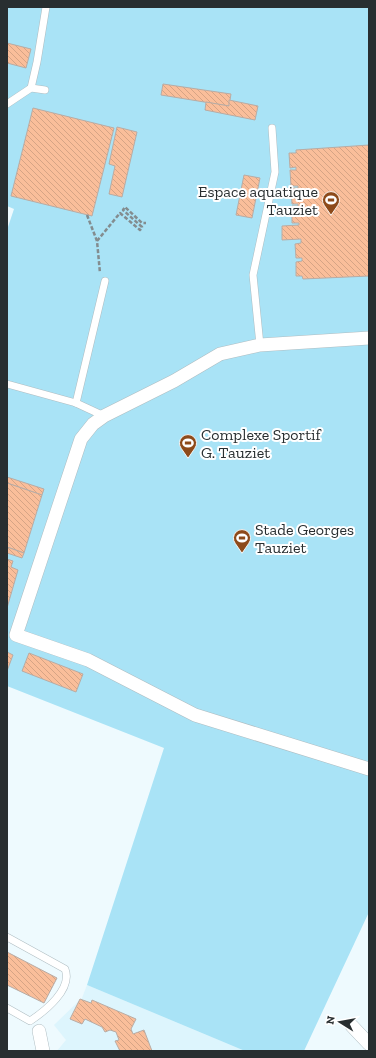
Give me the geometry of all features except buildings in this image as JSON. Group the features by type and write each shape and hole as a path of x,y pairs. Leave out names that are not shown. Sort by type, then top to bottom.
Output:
{"street":[{"path":"369,338 260,345 220,354 174,381 104,416 92,424 82,439 12,633 88,660 194,715 369,769"},
{"path":"35,1026 43,1051"},
{"path":"369,1031 352,1026 369,1044"}],"lane":[{"path":"31,88 46,7"},
{"path":"7,104 31,88 45,90"},
{"path":"260,345 253,274 275,172 272,128"},
{"path":"76,403 105,281"},
{"path":"7,384 76,403 104,416"},
{"path":"7,937 66,969 68,975 66,982 35,1026 7,1008"}],"path":[{"path":"97,241 120,213 140,230 142,227 123,210 125,207 142,223 146,223"},
{"path":"87,215 97,241 100,274 105,281"}],"shaded area":[{"name":"Complexe Sportif G. Tauziet","path":"7,7 369,7 369,912 304,1051 245,1051 87,985 164,748 7,686 7,230 14,209 7,206"},
{"path":"87,985 245,1051 57,1051 66,1040 54,1025 82,998"}],"place":[{"name":"Espace aquatique Tauziet","path":"331,215"},
{"name":"Complexe Sportif G. Tauziet","path":"188,458"},
{"name":"Stade Georges Tauziet","path":"242,553"}]}
